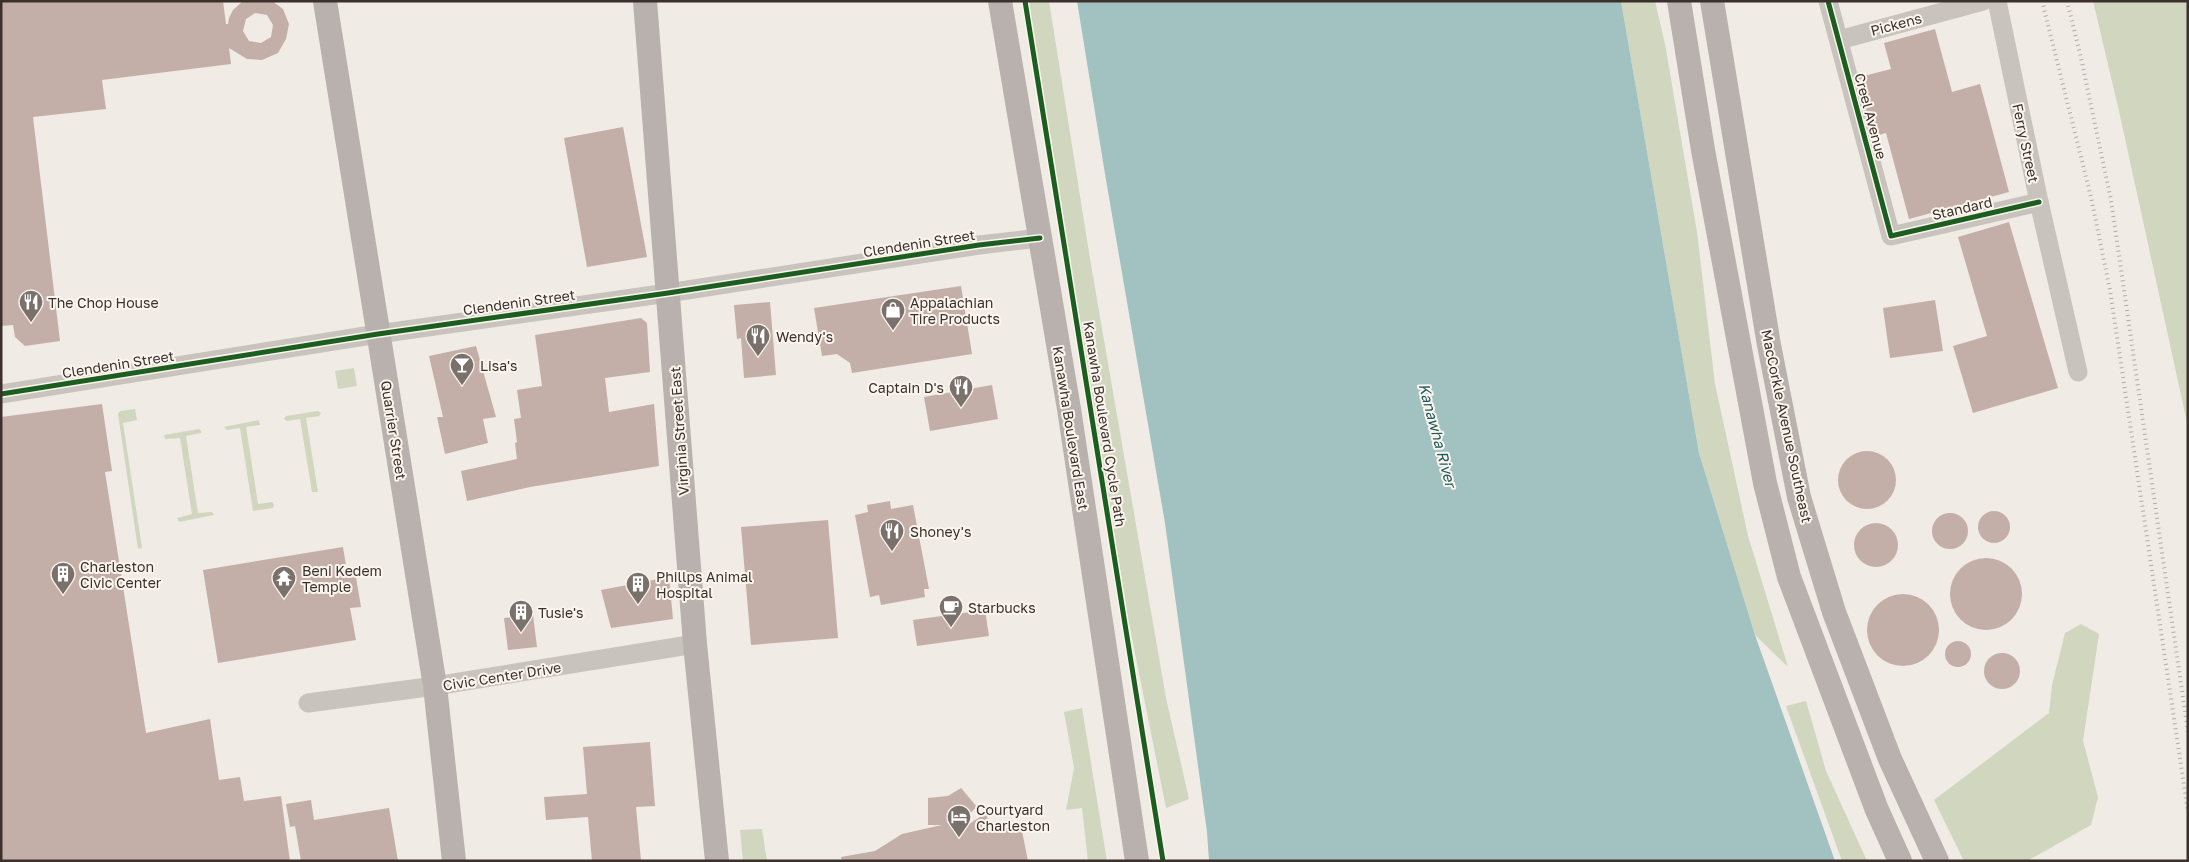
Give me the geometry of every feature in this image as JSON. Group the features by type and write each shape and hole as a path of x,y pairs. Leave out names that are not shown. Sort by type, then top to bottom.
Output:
{"main road":[{"name":"Quarrier Street","path":"325,1 435,686 454,861"},
{"name":"Virginia Street East","path":"645,1 695,644 717,861"},
{"name":"Kanawha Boulevard East","path":"1000,1 1069,409 1137,858"},
{"name":"MacCorkle Avenue Southeast","path":"1679,1 1703,150 1765,484 1784,558 1789,577 1873,800 1900,861"},
{"name":"MacCorkle Avenue Southeast","path":"1712,1 1769,345 1799,497 1834,612 1883,740 1937,861"}],"street":[{"name":"Creel Avenue","path":"1828,1 1891,236"},
{"name":"Pickens","path":"1839,40 1983,1"},
{"name":"Ferry Street","path":"1997,1 2039,202 2078,372"},
{"name":"Standard","path":"1891,236 2039,202"},
{"name":"Clendenin Street","path":"1,394 378,334 668,293 979,244 1040,238"},
{"name":"Civic Center Drive","path":"308,703 435,686 695,644"}],"green space":[{"path":"1028,1 1049,1 1091,265 1166,698 1189,799 1166,808 1128,618"},
{"path":"1621,1 1655,1 1665,44 1697,232 1715,384 1748,536 1788,667 1755,635 1699,453"},
{"path":"2093,1 2188,1 2188,427 2119,111"},
{"path":"354,368 357,386 338,389 335,371"},
{"path":"135,409 137,420 123,423 142,548 138,549 118,414 120,411"},
{"path":"318,411 321,413 319,416 306,418 318,492 312,492 300,419 287,421 284,419 286,416"},
{"path":"259,420 260,425 246,427 258,504 272,502 274,505 273,508 253,511 240,428 227,430 224,427"},
{"path":"199,429 201,433 186,436 198,513 212,512 214,515 179,522 177,518 192,514 180,438 165,439 164,435"},
{"path":"2081,624 2099,634 2083,741 2098,797 2091,825 2027,861 1964,861 1934,800 2049,713 2052,685 2065,633"},
{"path":"1806,701 1826,771 1867,861 1842,861 1786,706"},
{"path":"1082,708 1107,861 1088,861 1082,808 1066,810 1074,768 1064,712"},
{"path":"762,829 767,861 743,861 740,830"}],"water":[{"name":"Kanawha River","path":"1077,1 1621,1 1699,453 1755,635 1835,861 1209,861 1207,832 1165,523"}],"building":[{"path":"1,1 223,1 226,24 228,24 233,10 243,1 272,1 283,9 289,24 286,39 278,53 262,60 247,59 229,48 231,64 102,80 106,109 33,117 60,341 25,346 15,337 13,325 1,326","holes":["255,13 267,15 273,25 271,37 261,43 249,41 243,31 246,19"]},
{"path":"1935,29 1952,92 1980,84 2009,192 1909,219 1886,133 1872,137 1856,78 1891,69 1884,43"},
{"path":"623,127 647,257 587,267 564,138"},
{"path":"2009,222 2058,388 1973,413 1953,346 1987,336 1958,237"},
{"name":"Appalachian Tire Products","path":"961,286 972,354 852,373 850,363 837,354 822,356 814,308"},
{"path":"1935,300 1943,351 1890,358 1883,308"},
{"name":"Wendy's","path":"770,302 776,375 744,378 741,338 737,339 734,305"},
{"path":"641,318 647,323 650,372 605,378 609,412 654,404 659,466 530,487 467,501 461,471 517,459 514,419 521,418 517,390 542,386 535,335"},
{"name":"Lisa's","path":"476,346 496,417 483,419 488,443 445,454 437,417 443,417 429,356"},
{"name":"Captain D's","path":"992,385 998,419 930,431 924,397"},
{"name":"Charleston Civic Center","path":"102,404 112,471 105,472 146,733 210,719 219,780 240,777 244,801 281,796 290,861 1,861 1,417"},
{"path":"1861,451 1873,451 1888,459 1896,474 1896,486 1888,501 1873,509 1861,509 1846,501 1838,486 1838,474 1846,459"},
{"name":"Shoney's","path":"890,501 891,509 913,505 929,589 924,589 925,597 881,605 879,595 870,597 855,515 868,512 867,505"},
{"path":"1994,511 2006,515 2010,527 2006,539 1994,543 1982,539 1978,527 1982,515"},
{"path":"1950,513 1957,514 1963,518 1967,524 1967,538 1963,544 1957,548 1950,549 1943,548 1937,544 1933,538 1932,531 1933,524 1937,518 1943,514"},
{"path":"828,520 838,638 751,645 741,527"},
{"path":"1876,523 1888,527 1894,533 1898,545 1894,557 1888,563 1876,567 1864,563 1858,557 1854,545 1858,533 1864,527"},
{"name":"Beni Kedem Temple","path":"343,547 348,578 356,577 361,607 350,608 356,640 218,663 203,570"},
{"path":"1986,558 2006,564 2016,574 2022,594 2016,614 2006,624 1986,630 1966,624 1956,614 1950,594 1956,574 1966,564"},
{"name":"Phillps Animal Hospital","path":"669,577 673,619 611,628 601,590"},
{"path":"1903,594 1923,600 1933,610 1939,630 1933,650 1923,660 1903,666 1883,660 1873,650 1867,630 1873,610 1883,600"},
{"name":"Starbucks","path":"985,610 989,636 917,646 913,620"},
{"name":"Tusie's","path":"533,615 537,647 508,650 504,618"},
{"path":"1958,641 1967,645 1971,654 1967,663 1958,667 1949,663 1945,654 1949,645"},
{"path":"2002,653 2009,654 2015,658 2019,664 2019,678 2015,684 2009,688 2002,689 1995,688 1989,684 1985,678 1984,671 1985,664 1989,658 1995,654"},
{"path":"650,742 655,806 636,807 641,861 592,861 588,817 546,820 544,797 587,794 583,747"},
{"name":"Courtyard Charleston","path":"961,788 977,807 969,814 950,822 951,827 969,824 986,813 991,831 1021,826 1028,861 842,861 841,857 875,851 902,834 942,825 928,825 928,798 948,796"},
{"path":"311,800 314,820 389,808 398,861 301,861 295,826 290,827 286,804"}],"railway":[{"path":"2042,1 2091,197 2110,290 2188,812"},
{"path":"2067,1 2111,200 2188,732"}],"cycle path":[{"name":"Kanawha Boulevard Cycle Path","path":"1025,1 1163,861"},
{"path":"1828,1 1891,236 2039,202"},
{"path":"1,394 378,334 668,293 979,245 1040,238"}],"place":[{"name":"The Chop House","path":"31,323"},
{"name":"Appalachian Tire Products","path":"893,331"},
{"name":"Wendy's","path":"758,357"},
{"name":"Lisa's","path":"462,386"},
{"name":"Captain D's","path":"961,408"},
{"name":"Shoney's","path":"892,552"},
{"name":"Charleston Civic Center","path":"63,595"},
{"name":"Beni Kedem Temple","path":"284,599"},
{"name":"Phillps Animal Hospital","path":"638,605"},
{"name":"Starbucks","path":"951,628"},
{"name":"Tusie's","path":"521,633"},
{"name":"Courtyard Charleston","path":"959,838"}]}
